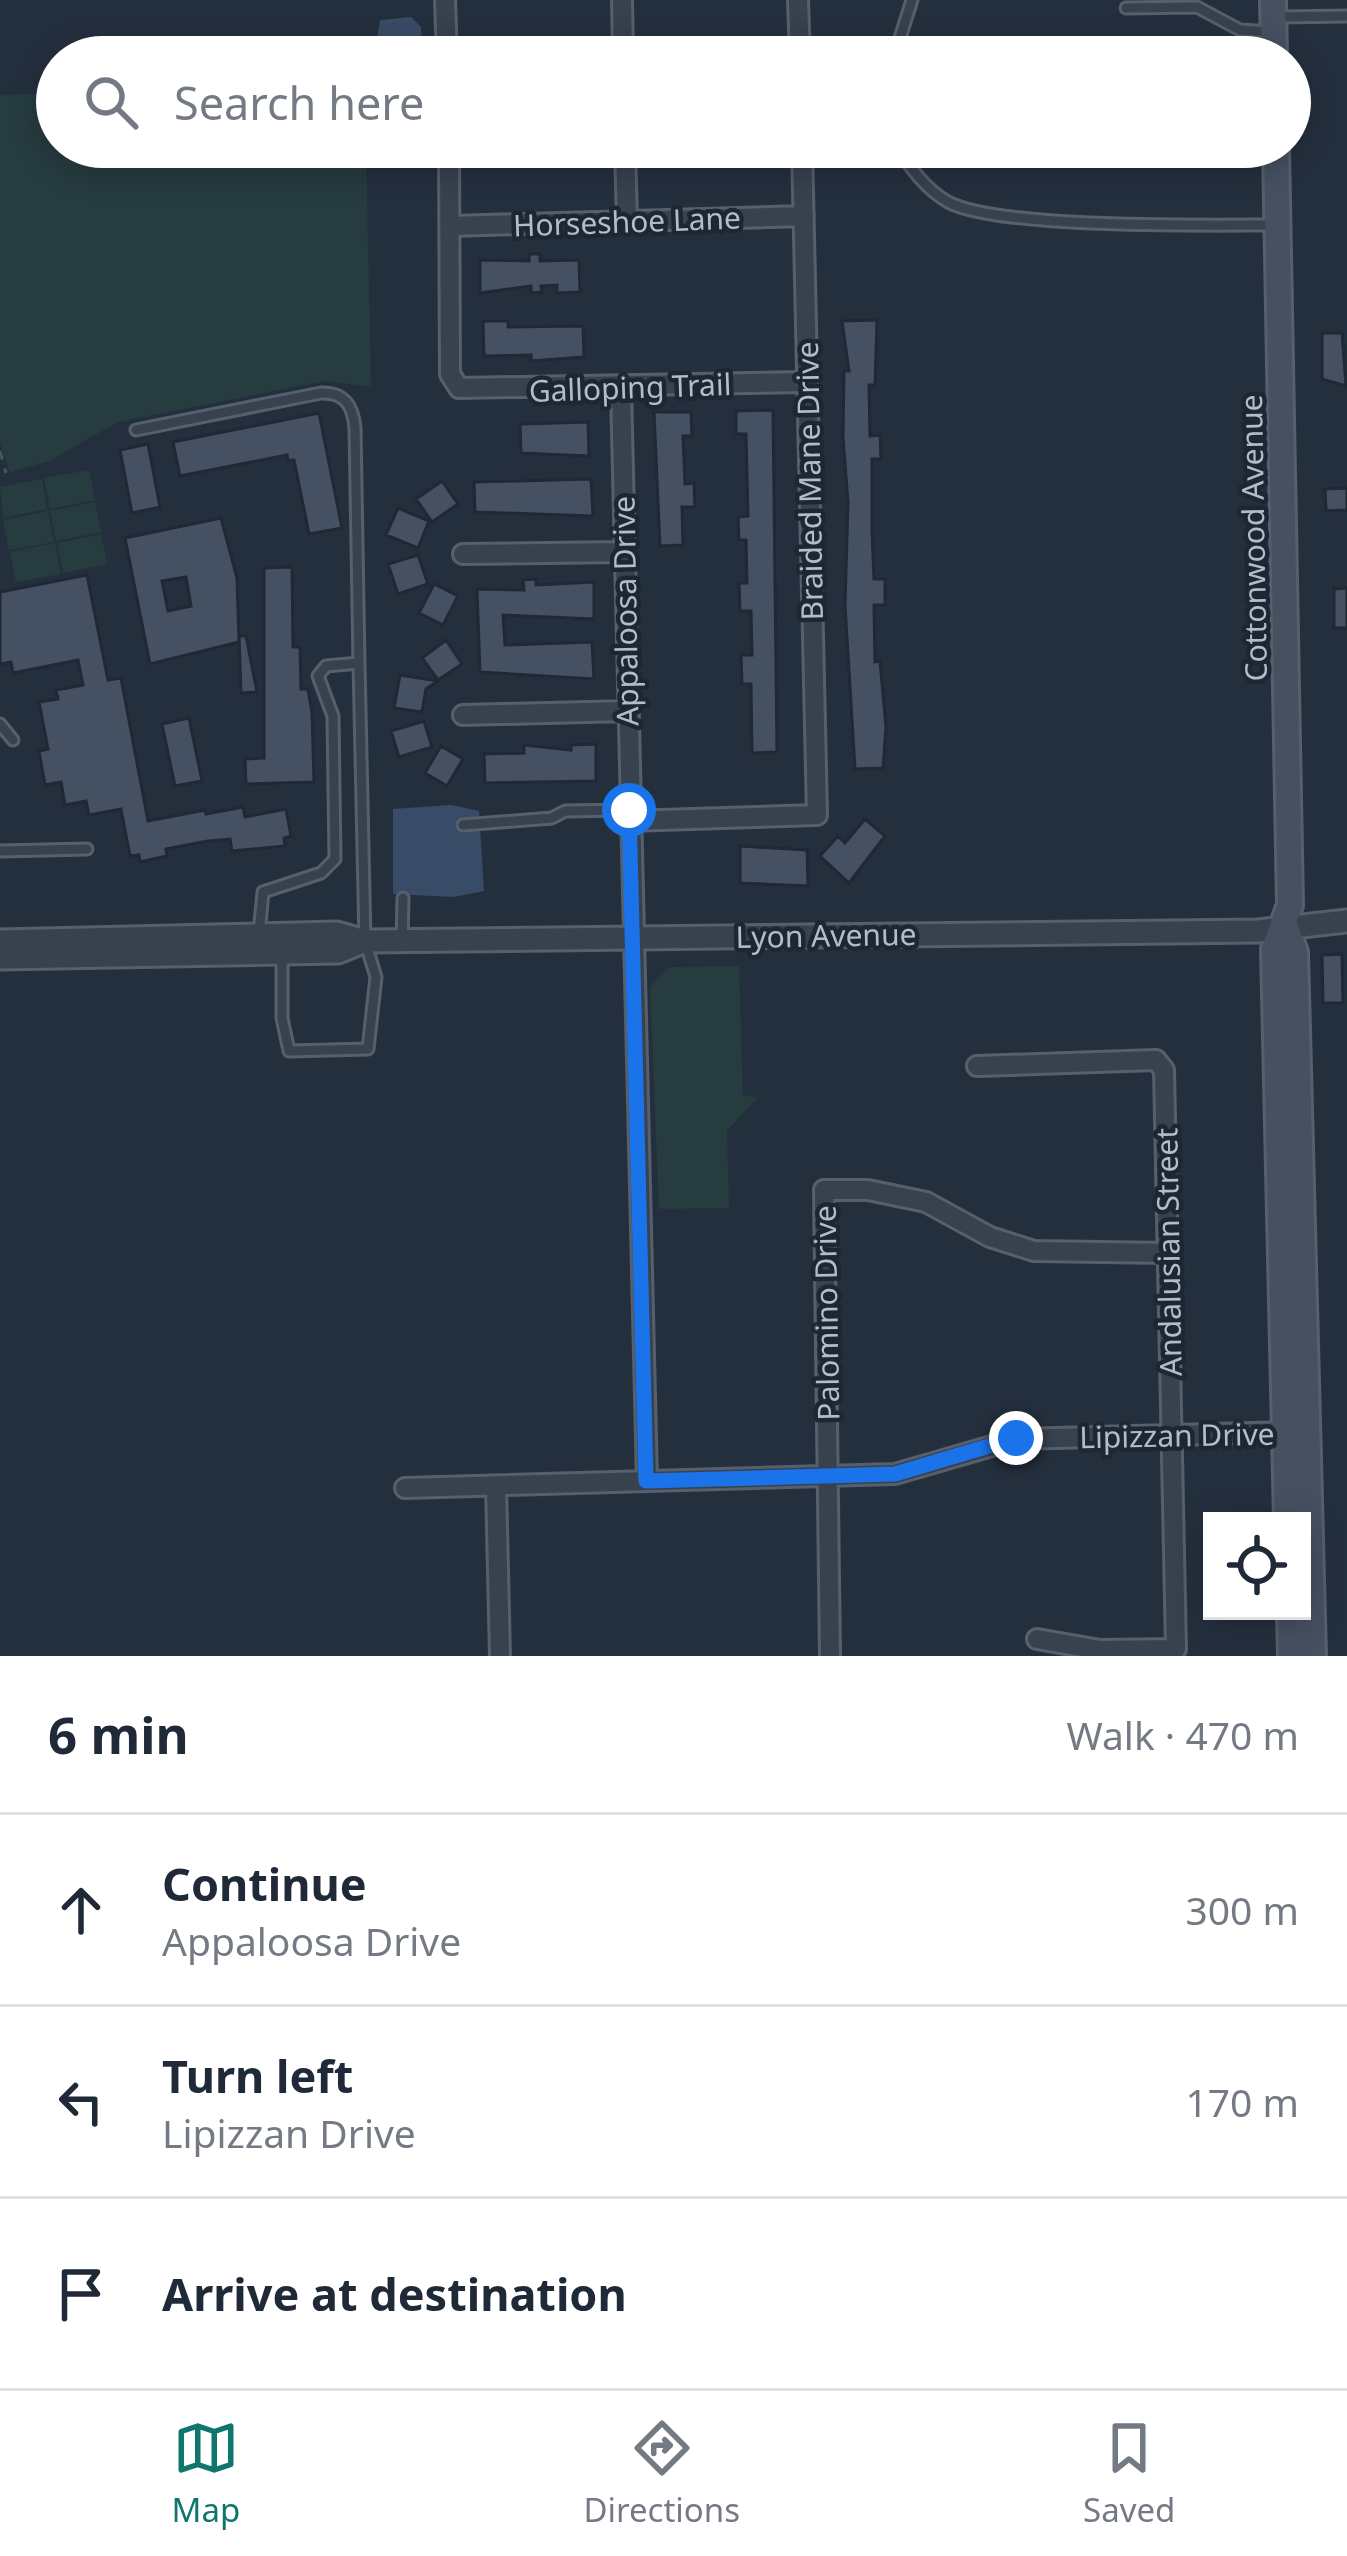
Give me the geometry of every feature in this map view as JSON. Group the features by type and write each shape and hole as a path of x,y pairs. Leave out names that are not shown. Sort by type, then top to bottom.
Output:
{"main road":[{"name":"Cottonwood Avenue","path":"1277,168 1286,928 1295,952 1296,1432 1312,1656"},
{"name":"Cottonwood Avenue","path":"1288,1512 1296,1432"},
{"path":"1290,1620 1292,1656"}],"street":[{"path":"446,0 447,36"},
{"path":"622,0 623,36"},
{"path":"799,0 800,36"},
{"path":"450,168 451,226"},
{"path":"626,168 627,221"},
{"name":"Braided Mane Drive","path":"629,816 817,814 803,168"},
{"name":"Horseshoe Lane","path":"451,226 804,216"},
{"name":"Galloping Trail","path":"451,226 450,374 456,385 474,392 807,382"},
{"name":"Appaloosa Drive","path":"621,388 646,1481"},
{"path":"463,554 624,552"},
{"path":"463,716 627,711"},
{"name":"Lyon Avenue","path":"0,941 338,933 365,941 633,938 1286,928 1347,921"},
{"name":"Lyon Avenue","path":"0,958 338,952 365,941"},
{"name":"Andalusian Street","path":"977,1066 1156,1060 1164,1070 1176,1649 1100,1650 1037,1639"},
{"name":"Palomino Drive","path":"831,1654 824,1190 868,1190 926,1202 990,1237 1034,1251 1168,1253"},
{"name":"Lipizzan Drive","path":"405,1488 830,1478 918,1470 971,1448 1016,1438 1296,1432"},
{"path":"496,1486 500,1656"}],"lane":[{"path":"901,36 912,0"},
{"path":"1126,8 1197,7 1240,30 1347,16"},
{"path":"912,168 949,202 982,211 1154,225 1278,225"},
{"path":"136,430 320,393 339,394 348,402 356,428 365,941 376,976 368,1049 356,1053 289,1051 282,1018 282,954"},
{"path":"259,934 262,892 321,873 335,859 333,716 319,676 326,666 359,663"},
{"path":"0,724 13,740"},
{"path":"463,825 552,818 565,811 629,816"},
{"path":"0,851 87,849"},
{"path":"402,941 403,898"}],"path":[{"path":"0,451 6,473"}],"green space":[{"path":"36,94 36,168 366,168 371,387 325,381 118,422 49,461 10,472 0,444 0,95"},
{"path":"89,470 95,500 50,509 44,478"},
{"path":"42,479 47,509 3,518 0,487"},
{"path":"95,502 101,532 56,541 50,511"},
{"path":"48,511 54,542 9,550 3,520"},
{"path":"101,534 107,564 63,573 57,543"},
{"path":"55,543 61,574 16,582 10,552"},
{"path":"739,966 743,1096 758,1097 727,1131 729,1208 659,1209 650,987 670,967"}],"water":[{"path":"411,17 421,27 421,36 377,36 380,20"},
{"path":"451,805 479,811 484,891 454,897 393,894 393,809"}],"building":[{"path":"529,254 540,254 540,261 579,260 580,292 557,293 557,285 541,286 542,292 531,293 531,286 480,293 480,260 529,261"},
{"path":"877,320 875,385 869,385 870,436 880,435 881,459 872,459 872,532 874,579 885,579 885,605 874,605 875,662 880,661 886,727 883,768 855,769 845,605 844,371 849,371 842,321"},
{"path":"483,321 508,321 508,327 583,326 584,357 531,361 531,355 484,356"},
{"path":"1322,333 1342,333 1346,386 1322,379"},
{"path":"773,410 777,752 752,753 751,684 742,684 741,655 752,655 751,611 740,611 739,583 747,583 746,540 739,540 738,517 748,516 746,434 736,434 736,411"},
{"path":"654,412 691,412 692,436 683,436 685,484 694,483 695,507 682,507 683,545 660,546"},
{"path":"319,413 342,528 309,534 294,460 288,461 287,455 180,476 173,442"},
{"path":"588,422 589,456 521,453 520,424"},
{"path":"148,444 160,507 132,513 120,450"},
{"path":"591,479 593,516 475,512 474,482"},
{"path":"442,481 458,504 432,522 416,499"},
{"path":"1347,488 1347,510 1326,511 1325,489"},
{"path":"398,508 429,521 418,548 386,535"},
{"path":"221,518 237,578 239,642 150,664 125,538","holes":["186,577 191,606 168,611 162,581"]},
{"path":"418,555 428,584 398,594 388,564"},
{"path":"292,567 293,647 300,647 301,689 308,689 312,713 314,782 246,784 245,759 264,758 264,568"},
{"path":"87,575 108,680 121,678 148,821 205,810 206,814 243,807 245,817 286,809 291,836 284,838 285,846 232,851 230,839 208,841 166,849 167,856 140,862 139,855 130,856 121,809 89,815 86,801 65,805 61,782 45,785 39,751 48,749 39,702 58,699 56,690 83,685 78,660 13,673 11,662 0,664 0,592"},
{"path":"536,579 536,585 594,582 594,619 503,615 505,645 592,642 594,679 480,672 477,589 524,590 523,580"},
{"path":"434,584 458,596 443,625 419,613"},
{"path":"1347,588 1347,628 1334,628 1334,589"},
{"path":"239,636 246,636 257,692 241,693"},
{"path":"446,640 462,664 438,680 422,658"},
{"path":"400,675 438,681 426,689 422,712 394,708"},
{"path":"189,718 202,781 175,786 162,724"},
{"path":"424,721 432,747 399,757 391,731"},
{"path":"596,744 596,781 485,783 484,754 524,753 524,745 571,750 571,745"},
{"path":"441,746 463,759 447,786 425,773"},
{"path":"865,819 885,836 849,883 820,856 838,836 845,843"},
{"path":"740,846 807,850 808,886 740,883"},
{"path":"1342,954 1343,1003 1323,1003 1322,955"}],"route":[{"path":"629,810 646,1481 895,1474 1016,1438"}]}
